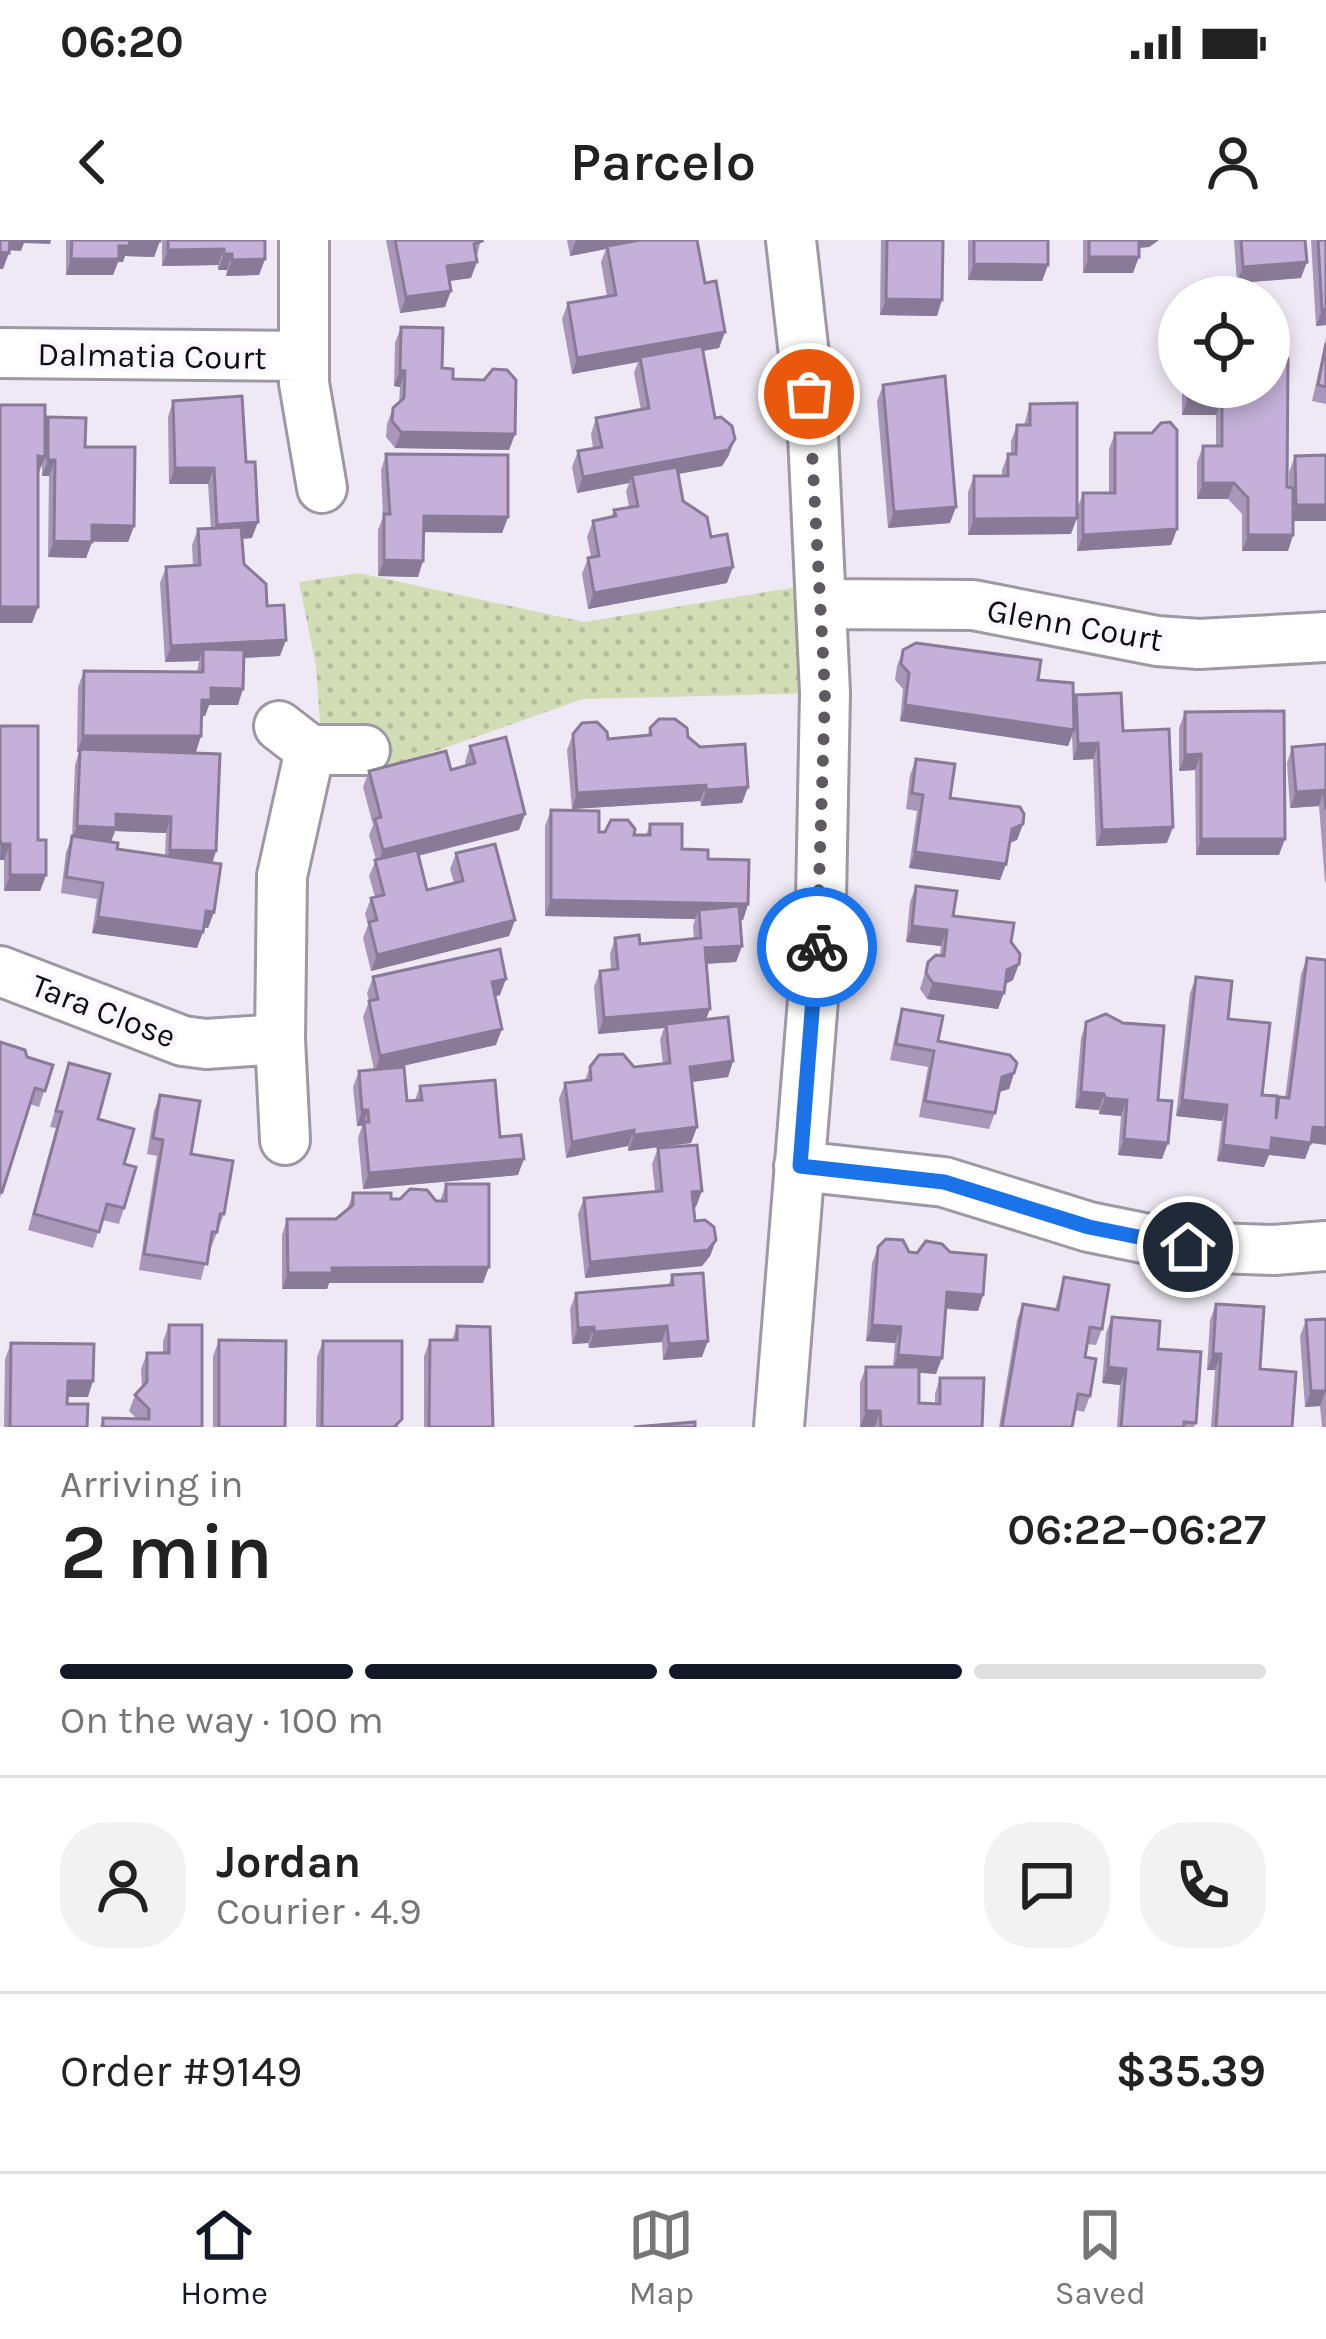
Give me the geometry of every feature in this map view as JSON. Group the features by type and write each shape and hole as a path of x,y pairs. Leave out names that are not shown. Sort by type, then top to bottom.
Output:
{"street":[{"name":"Dalmatia Court","path":"304,240 303,356 322,488"},
{"path":"779,1427 821,899 823,604 811,414 791,240"},
{"name":"Dalmatia Court","path":"0,353 303,356"},
{"name":"Glenn Court","path":"823,604 973,605 1157,641 1199,644 1326,637"},
{"path":"285,1140 280,1040 282,876 295,738 365,750"},
{"name":"Tara Close","path":"0,971 183,1041 280,1040"},
{"path":"800,1166 944,1182 1089,1227 1188,1247 1274,1250 1326,1246"}],"green space":[{"path":"359,573 584,622 821,583 825,693 583,699 391,767 365,750 322,751 316,666 299,582"}],"building":[{"path":"0,240 10,240 9,253 0,252"},
{"path":"72,240 130,240 129,246 119,246 119,259 71,259"},
{"path":"168,240 265,240 265,259 232,260 224,249 168,250"},
{"path":"395,240 482,241 474,244 477,262 447,266 451,291 406,297"},
{"path":"640,240 697,240 705,283 716,281 725,332 577,358 568,303 616,295 607,246"},
{"path":"887,240 943,240 942,300 886,299"},
{"path":"974,240 1048,240 1048,265 974,264"},
{"path":"1089,240 1139,240 1139,257 1089,257"},
{"path":"1241,240 1305,240 1307,262 1243,267"},
{"path":"1318,240 1326,240 1326,309 1322,310"},
{"path":"401,327 443,328 442,368 453,369 453,379 484,380 493,369 507,370 516,380 515,434 401,432 392,421 393,408 404,398"},
{"path":"1326,343 1326,387 1318,385"},
{"path":"702,346 715,418 732,426 735,439 728,450 583,477 578,451 602,447 596,418 649,408 640,357"},
{"path":"945,376 956,507 894,512 883,385"},
{"path":"242,396 246,462 255,462 258,522 217,525 214,468 175,468 173,401"},
{"path":"1077,403 1077,518 974,519 974,476 1008,476 1008,454 1016,454 1017,425 1030,425 1030,404"},
{"path":"0,405 45,405 45,457 38,456 38,607 0,607"},
{"path":"1222,408 1288,408 1287,487 1293,488 1293,535 1248,535 1248,498 1234,483 1203,483 1203,446 1222,446"},
{"path":"48,417 86,418 85,447 135,447 134,526 92,525 92,542 54,541 55,460 48,460"},
{"path":"1170,422 1177,430 1177,529 1083,535 1083,493 1115,493 1115,433 1152,433 1161,423"},
{"path":"386,454 508,455 508,517 424,516 423,561 384,560 384,514 390,514"},
{"path":"1326,455 1326,505 1296,505 1295,456"},
{"path":"677,467 683,501 707,517 711,537 727,534 733,567 594,593 588,558 599,556 593,521 616,516 614,510 638,506 632,475"},
{"path":"241,527 244,564 266,584 267,606 284,605 286,640 171,646 166,567 200,565 198,529"},
{"path":"916,643 1041,660 1038,680 1073,683 1074,730 905,705 909,673 901,664 903,650"},
{"path":"203,649 244,650 243,689 211,688 211,700 202,700 201,736 83,736 84,671 203,672"},
{"path":"1121,693 1123,731 1169,729 1173,827 1102,830 1098,743 1078,744 1076,695"},
{"path":"1284,711 1285,839 1201,839 1201,754 1185,755 1185,712"},
{"path":"659,719 675,719 700,747 745,744 748,787 577,793 573,734 582,723 597,722 608,739 651,735 650,728"},
{"path":"0,726 38,726 38,840 46,840 46,875 10,875 10,844 1,844 0,839"},
{"path":"506,737 525,814 383,850 375,819 381,817 369,771 446,751 451,770 475,763 470,746"},
{"path":"1326,744 1326,810 1324,790 1296,792 1292,747"},
{"path":"80,749 220,754 216,851 170,850 171,817 116,814 116,828 77,826"},
{"path":"916,759 955,764 950,798 1020,807 1023,824 1012,829 1006,864 915,852 923,795 912,793"},
{"path":"551,810 599,811 599,832 605,832 611,820 628,820 634,835 650,835 650,824 682,824 682,849 708,850 708,859 749,860 748,904 551,900"},
{"path":"72,836 118,843 117,849 221,864 214,912 206,911 203,932 98,917 103,883 66,877"},
{"path":"495,844 515,920 377,955 369,922 377,920 371,898 384,895 375,860 417,850 427,890 463,881 456,853"},
{"path":"916,886 957,891 953,916 1014,923 1011,942 1020,954 1019,964 1007,970 1004,993 933,983 926,973 928,962 936,955 944,956 947,930 912,926"},
{"path":"739,906 742,946 705,948 710,1009 604,1018 600,971 618,969 615,938 639,935 640,944 701,938 699,910"},
{"path":"500,949 506,979 492,982 502,1029 380,1056 369,1001 378,999 373,977"},
{"path":"1307,958 1326,960 1326,1128 1313,1127 1311,1143 1272,1138 1270,1151 1223,1145 1227,1105 1182,1100 1196,977 1232,981 1228,1019 1270,1023 1262,1095 1277,1096 1276,1119 1279,1097 1289,1098"},
{"path":"902,1009 943,1016 938,1041 1010,1055 1017,1063 1014,1073 1002,1077 995,1113 925,1101 934,1051 896,1044"},
{"path":"1106,1014 1123,1023 1164,1026 1158,1100 1172,1101 1168,1143 1124,1139 1127,1100 1081,1092 1086,1022"},
{"path":"728,1017 733,1061 690,1067 697,1127 634,1135 634,1130 572,1142 565,1083 591,1080 590,1067 599,1055 623,1054 634,1067 670,1063 666,1024"},
{"path":"0,1042 53,1065 45,1091 35,1088 2,1192 0,1191"},
{"path":"69,1063 110,1074 98,1119 134,1129 124,1164 136,1167 124,1208 107,1204 99,1232 34,1214 62,1112 56,1111"},
{"path":"404,1067 407,1101 422,1100 420,1086 495,1080 500,1137 521,1135 524,1159 369,1173 364,1122 369,1122 368,1110 362,1110 359,1071"},
{"path":"160,1095 200,1101 191,1154 233,1161 224,1214 220,1214 217,1232 212,1232 207,1264 144,1254 163,1140 153,1138"},
{"path":"697,1145 702,1191 692,1192 695,1221 705,1220 714,1227 716,1240 708,1250 590,1262 584,1198 662,1191 658,1148"},
{"path":"446,1184 489,1184 489,1267 332,1268 333,1273 288,1273 287,1219 336,1219 353,1205 353,1193 391,1193 391,1199 400,1199 410,1189 427,1190 436,1201 446,1201"},
{"path":"886,1239 903,1240 909,1252 917,1253 926,1241 942,1244 950,1252 986,1255 983,1295 947,1292 942,1358 898,1355 901,1327 872,1325 878,1247"},
{"path":"703,1273 708,1341 669,1344 667,1326 594,1332 594,1327 578,1328 576,1293 673,1285 672,1275"},
{"path":"1064,1277 1109,1285 1102,1329 1090,1327 1085,1357 1096,1359 1090,1396 1078,1394 1072,1427 1002,1427 1023,1304 1058,1310"},
{"path":"1216,1304 1264,1307 1260,1369 1296,1372 1292,1427 1216,1427 1221,1354 1213,1354"},
{"path":"1112,1317 1160,1321 1158,1349 1201,1352 1196,1423 1121,1427 1126,1369 1108,1367"},
{"path":"1326,1319 1326,1391 1311,1391 1306,1320"},
{"path":"169,1325 202,1325 202,1427 103,1427 103,1418 149,1419 149,1409 135,1395 147,1382 147,1353 169,1353"},
{"path":"457,1326 490,1327 493,1427 429,1427 430,1340 457,1340"},
{"path":"219,1340 286,1341 285,1427 219,1427"},
{"path":"323,1341 402,1341 402,1419 394,1427 322,1427"},
{"path":"11,1343 94,1344 93,1381 68,1381 67,1404 88,1404 87,1427 10,1427"},
{"path":"866,1367 919,1367 919,1403 940,1404 940,1378 984,1378 982,1427 881,1427 880,1411 866,1411"},
{"path":"695,1422 695,1427 634,1427"}],"way so far":[{"path":"809,394 825,693 817,947"}],"route":[{"path":"817,947 800,1166 944,1182 1089,1227 1188,1247"}]}
